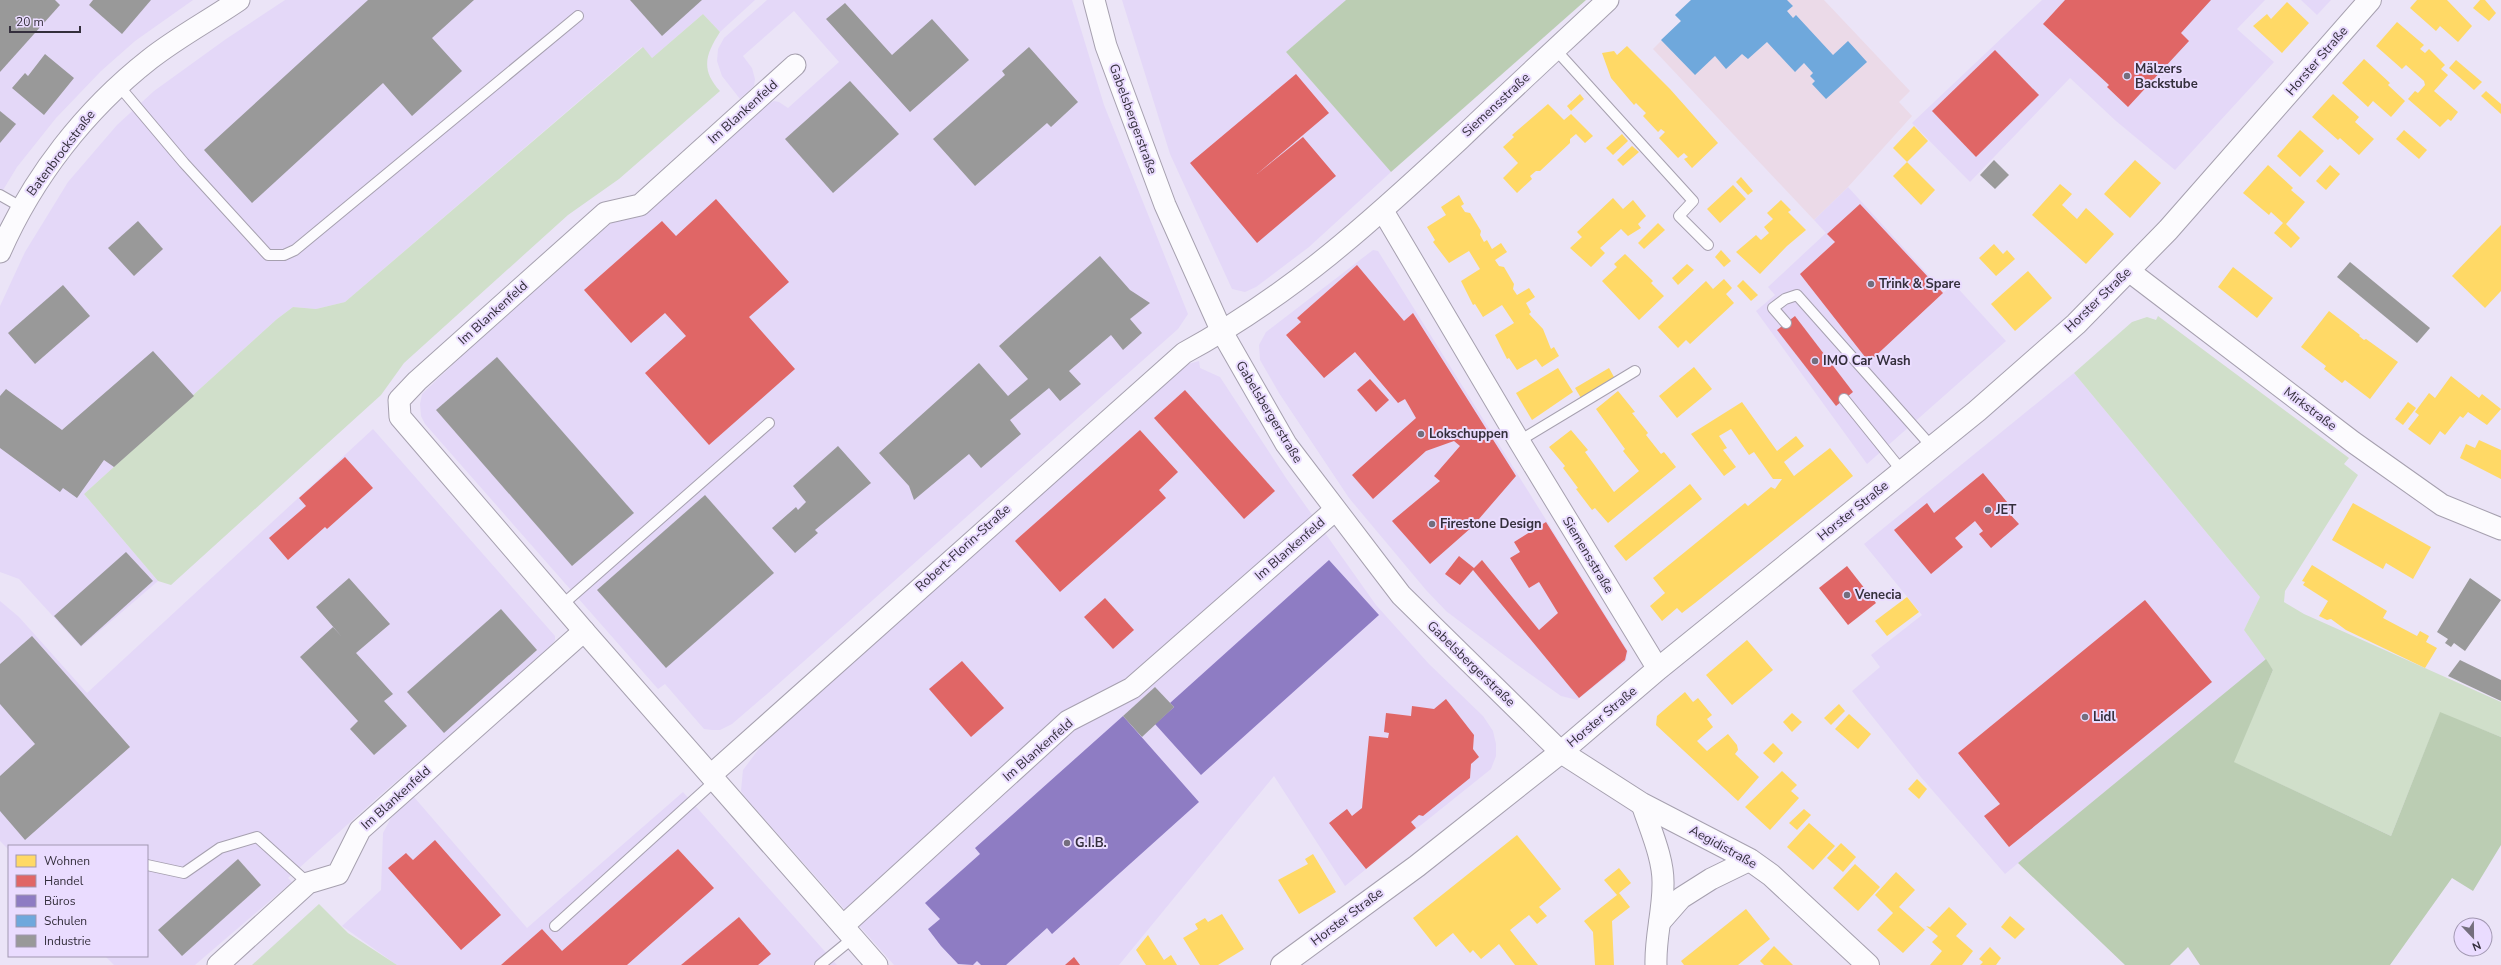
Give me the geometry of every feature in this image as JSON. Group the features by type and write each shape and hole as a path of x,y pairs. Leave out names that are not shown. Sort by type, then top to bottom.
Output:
{"main road":[{"name":"Horster Straße","path":"1282,965 1417,866 1561,752 1658,669 1902,472 2076,324 2129,271 2370,0"},
{"name":"Aegidistraße","path":"1561,752 1642,804 1750,860 1771,875 1868,965"}],"street":[{"name":"Batenbrockstraße","path":"0,252 21,207 46,169 92,110 150,59 239,0"},
{"name":"Gabelsbergerstraße","path":"1094,0 1106,46 1155,180 1222,332 1286,444 1401,595 1561,752"},
{"name":"Siemensstraße","path":"1222,332 1306,276 1384,211 1608,0"},
{"name":"Im Blankenfeld","path":"795,65 640,205 605,213 417,381 399,400 400,417 415,437 877,965"},
{"name":"Siemensstraße","path":"1384,211 1519,441 1658,669"},
{"name":"Mirkstraße","path":"2129,271 2353,442 2442,505 2501,529"},
{"name":"Robert-Florin-Straße","path":"714,778 938,570 1184,353 1222,332"},
{"name":"Im Blankenfeld","path":"848,932 1068,721 1132,688 1335,510"},
{"name":"Im Blankenfeld","path":"218,965 308,883 338,874 360,830 584,631"},
{"path":"1642,804 1656,848 1663,884 1660,922 1655,946 1656,965"},
{"path":"1660,922 1681,898 1710,879 1750,860"}],"lane":[{"path":"119,86 184,163 268,255 275,257 295,250 578,16"},
{"path":"1555,49 1693,201 1679,216 1708,245"},
{"path":"0,195 21,207"},
{"path":"1786,323 1773,308 1785,299 1797,295 1932,447"},
{"path":"1519,441 1635,370"},
{"path":"1844,399 1902,472"},
{"path":"562,605 769,424"},
{"path":"556,926 714,778"},
{"path":"148,865 184,873 220,848 257,837 308,883"},
{"path":"820,965 848,932"}],"shaded area":[{"path":"0,0 193,0 135,41 101,71 56,118 17,167 0,195"},
{"path":"285,0 755,0 720,32 703,14 652,58 642,47 345,302 316,309 293,307 277,319 84,494 158,581 81,647 19,579 0,572 0,306 25,252 68,182 117,125 154,91 226,39"},
{"path":"767,0 1072,0 1104,105 1188,314 1178,329 767,694 732,724 720,730 712,730 704,729 665,684 658,689 425,424 421,416 420,404 422,394 466,352 617,218 641,217 768,104 774,101 779,102 788,108 839,62 794,11 743,56 752,68 755,79 754,86 740,99 722,76 717,61 718,49 724,38"},
{"path":"1122,0 1346,0 1286,52 1391,172 1309,247 1256,287 1245,292 1232,289 1170,154"},
{"path":"1691,0 1824,0 1910,91 1899,102 1912,116 1848,187 1814,220 1653,49 1681,21 1675,15"},
{"path":"2042,0 2265,0 2237,29 2274,62 2175,170 2116,121 2070,78 1970,182 1912,123"},
{"path":"2301,0 2331,0 2317,15"},
{"path":"1848,187 1944,292 1954,284 2006,341 1867,464 1756,311 1775,295 1768,287 1826,233 1814,220"},
{"path":"1373,250 1378,251 1628,651 1626,661 1577,700 1561,696 1516,664 1446,611 1426,590 1349,498 1279,393 1260,360 1259,345 1266,332"},
{"path":"1199,361 1200,368 1220,377 1286,478 1376,605 1429,664 1483,716 1493,731 1496,744 1496,756 1491,769 1345,886 1274,776 1119,965 894,965 745,797 741,791 743,770 761,746 1178,372 1188,364"},
{"path":"2074,373 2260,597 2244,630 2266,659 2005,874 1920,776 1852,691 1880,667 1871,655 1922,615 1864,544"},
{"path":"373,429 555,636 555,640 548,650 377,798 288,878 292,882 195,965 114,965 106,957 148,957 148,845 8,845 8,849 0,841 0,601 19,617 87,693"},
{"path":"683,792 837,965 397,965 342,926 381,890 383,833 391,818 414,797 527,928"}],"green space":[{"path":"1346,0 1586,0 1391,172 1286,52"},
{"path":"703,14 720,32 711,47 707,62 710,76 720,91 619,179 568,215 404,363 381,395 171,585 158,581 84,494 277,319 293,307 316,309 345,302 643,47 652,58"},
{"path":"2158,316 2349,458 2344,464 2358,475 2285,591 2284,602 2304,614 2501,702 2501,737 2440,713 2391,836 2233,762 2273,670 2244,630 2260,597 2074,373 2132,322 2147,317 2156,320"},
{"path":"2266,659 2273,670 2234,762 2391,836 2440,712 2501,737 2501,845 2473,891 2452,878 2390,965 2200,965 2188,947 2170,965 2125,965 2018,863"},
{"path":"319,904 348,933 397,965 252,965"}],"building: Wohnen":[{"path":"2417,0 2447,0 2472,26 2458,42 2440,26 2436,31 2410,8"},
{"path":"2480,0 2485,0 2496,13 2489,21 2473,8"},
{"path":"2287,2 2309,23 2282,53 2253,26 2267,14 2271,19"},
{"path":"2397,22 2424,45 2420,49 2425,53 2429,49 2445,65 2441,69 2448,75 2434,91 2458,112 2451,121 2448,119 2440,127 2408,99 2415,91 2418,93 2425,85 2424,81 2406,65 2402,69 2376,46"},
{"path":"1627,46 1670,89 1718,143 1692,168 1684,159 1688,157 1684,153 1678,158 1659,138 1665,132 1661,129 1658,132 1643,116 1646,113 1636,103 1634,105 1611,78 1602,53 1614,51 1617,55"},
{"path":"2364,59 2390,83 2388,85 2405,101 2391,117 2373,101 2368,107 2342,83"},
{"path":"2456,60 2482,82 2474,90 2449,68"},
{"path":"2486,91 2501,104 2501,114 2481,96"},
{"path":"1580,94 1584,99 1571,111 1567,106"},
{"path":"2333,94 2359,117 2355,122 2374,139 2359,155 2340,138 2338,140 2312,117"},
{"path":"1548,104 1564,120 1571,114 1593,136 1585,143 1576,134 1570,139 1570,143 1540,171 1536,171 1530,176 1532,179 1517,193 1503,178 1518,163 1503,147 1514,137 1512,135"},
{"path":"1914,126 1928,141 1907,162 1893,148"},
{"path":"2300,130 2324,151 2300,177 2277,156"},
{"path":"2404,130 2427,150 2419,159 2396,139"},
{"path":"1622,134 1628,141 1613,155 1606,148"},
{"path":"1632,146 1639,152 1623,166 1617,160"},
{"path":"2135,160 2161,183 2130,218 2104,194"},
{"path":"1907,162 1935,190 1921,205 1893,176"},
{"path":"2268,165 2293,188 2291,190 2305,202 2286,224 2300,238 2291,248 2274,233 2283,223 2271,212 2269,215 2243,193"},
{"path":"2330,165 2340,174 2326,190 2316,181"},
{"path":"1741,177 1753,191 1748,195 1736,182"},
{"path":"2060,184 2072,194 2062,205 2077,219 2086,208 2114,234 2086,264 2032,215"},
{"path":"1733,185 1746,199 1720,223 1707,209"},
{"path":"1459,195 1464,204 1461,206 1465,212 1470,213 1481,231 1480,235 1484,242 1487,240 1492,249 1501,243 1507,252 1495,260 1499,266 1504,267 1514,284 1513,289 1517,295 1529,288 1535,297 1526,303 1531,312 1529,314 1543,329 1551,349 1554,347 1559,356 1542,367 1536,359 1517,370 1509,358 1507,359 1495,335 1514,323 1502,305 1483,317 1475,304 1473,305 1461,281 1480,269 1469,251 1449,263 1433,242 1435,240 1427,227 1446,215 1441,207"},
{"path":"1613,198 1623,209 1633,200 1646,216 1638,224 1641,228 1628,236 1621,229 1600,248 1605,253 1591,267 1570,248 1582,237 1577,232"},
{"path":"1781,200 1791,210 1788,212 1806,230 1787,246 1760,274 1736,252 1756,235 1761,240 1769,233 1764,227 1773,219 1767,213"},
{"path":"1658,223 1665,230 1644,249 1638,243"},
{"path":"2501,225 2501,291 2485,308 2452,276"},
{"path":"1994,244 2003,254 2007,250 2015,259 1996,276 1979,258"},
{"path":"1721,250 1731,261 1724,267 1715,257"},
{"path":"1625,254 1653,281 1651,283 1664,296 1639,320 1602,281 1617,267 1614,264"},
{"path":"1687,264 1694,270 1678,285 1672,278"},
{"path":"2233,267 2273,298 2257,318 2218,287"},
{"path":"2028,271 2052,298 2015,331 1991,304"},
{"path":"1724,279 1732,288 1726,294 1734,303 1690,344 1686,340 1678,348 1658,327 1706,281 1713,289"},
{"path":"1743,280 1758,295 1751,301 1737,286"},
{"path":"2329,311 2360,335 2359,336 2364,340 2366,339 2398,362 2370,399 2345,380 2342,383 2324,369 2326,366 2301,347"},
{"path":"1694,367 1712,389 1677,418 1659,396"},
{"path":"1558,368 1573,392 1532,420 1516,393"},
{"path":"1609,368 1614,377 1581,398 1575,388"},
{"path":"2451,376 2479,398 2482,394 2501,409 2487,425 2468,412 2463,418 2460,416 2445,435 2440,431 2430,445 2408,429 2419,415 2415,412 2429,393 2435,398"},
{"path":"1618,391 1635,412 1632,413 1648,433 1646,435 1661,454 1664,452 1676,467 1608,523 1595,508 1592,510 1576,489 1578,488 1563,468 1565,466 1549,447 1571,430 1588,450 1585,452 1614,492 1639,471 1623,451 1625,449 1596,409"},
{"path":"1742,402 1777,451 1796,436 1804,446 1784,462 1794,476 1830,448 1853,476 1682,613 1677,608 1662,621 1650,606 1665,593 1653,578 1745,503 1748,506 1771,487 1775,489 1782,479 1773,479 1754,452 1749,455 1731,429 1719,436 1727,448 1723,450 1736,467 1724,476 1691,434"},
{"path":"2408,402 2416,408 2403,425 2395,419"},
{"path":"2479,440 2501,450 2501,479 2460,458 2466,444 2475,448"},
{"path":"1690,484 1702,499 1626,561 1614,546"},
{"path":"2353,503 2431,547 2413,579 2386,563 2383,569 2332,540"},
{"path":"2312,565 2387,611 2383,618 2417,636 2420,631 2429,636 2426,642 2437,648 2425,668 2346,630 2331,619 2327,620 2319,616 2328,601 2303,585 2305,582 2302,581"},
{"path":"1907,597 1919,612 1887,636 1875,621"},
{"path":"1747,640 1773,670 1732,705 1706,675"},
{"path":"1685,692 1693,702 1698,698 1712,715 1707,719 1713,727 1697,741 1707,751 1728,734 1737,745 1738,750 1735,754 1759,777 1738,801 1656,725 1657,716"},
{"path":"1839,704 1845,711 1831,725 1824,718"},
{"path":"1792,713 1802,722 1792,732 1783,722"},
{"path":"1849,714 1871,734 1858,749 1835,729"},
{"path":"1773,743 1783,753 1774,763 1763,753"},
{"path":"1782,771 1797,785 1791,791 1799,798 1770,830 1745,807"},
{"path":"1917,779 1927,789 1919,799 1908,789"},
{"path":"1804,809 1811,815 1797,830 1789,823"},
{"path":"1809,823 1835,846 1813,870 1787,847"},
{"path":"1517,835 1561,889 1539,907 1547,916 1537,924 1529,915 1510,930 1538,965 1515,965 1499,944 1481,959 1473,950 1470,953 1453,933 1436,947 1413,918"},
{"path":"1841,843 1856,857 1843,872 1827,858"},
{"path":"1313,854 1336,892 1299,914 1278,880 1308,864 1305,859"},
{"path":"1855,864 1880,887 1858,911 1833,888"},
{"path":"1619,868 1631,883 1619,893 1630,907 1612,921 1614,965 1595,965 1593,932 1584,921 1617,895 1604,880"},
{"path":"1896,872 1915,890 1899,907 1925,930 1903,953 1877,930 1893,913 1875,895"},
{"path":"1949,907 1967,924 1956,936 1973,951 1962,965 1930,965 1942,951 1932,942 1938,936 1926,926 1930,927"},
{"path":"1746,909 1770,939 1738,965 1684,965 1681,961"},
{"path":"1222,914 1244,949 1218,965 1200,965 1183,938 1198,929 1195,924 1205,918 1208,922"},
{"path":"2010,916 2025,929 2015,939 2001,927"},
{"path":"1148,935 1164,960 1171,955 1177,965 1146,965 1136,950"},
{"path":"1774,946 1793,965 1764,965 1760,961"},
{"path":"1990,947 2001,958 1996,965 1980,965 1983,962 1979,959"}],"building: Handel":[{"path":"2065,0 2211,0 2181,33 2189,41 2128,107 2107,87 2109,85 2043,24"},
{"path":"1995,50 2039,95 1976,157 1932,111"},
{"path":"1296,74 1329,113 1257,174 1303,137 1336,176 1257,243 1190,163"},
{"path":"716,199 789,282 749,317 795,369 709,445 645,373 686,336 665,313 631,343 584,290 662,221 676,236"},
{"name":"Trink & Spare","path":"1860,204 1943,293 1869,362 1800,274 1835,242 1827,234"},
{"path":"1357,265 1404,321 1413,313 1516,476 1472,527 1430,564 1392,521 1440,481 1434,476 1460,446 1454,441 1426,451 1373,499 1352,475 1416,418 1405,399 1398,403 1355,352 1324,378 1286,335 1301,322 1297,318"},
{"name":"IMO Car Wash","path":"1795,316 1853,392 1836,406 1777,330"},
{"path":"1370,379 1389,400 1376,412 1357,390"},
{"path":"1185,390 1275,491 1244,519 1154,418"},
{"path":"1140,430 1178,472 1159,490 1166,498 1060,592 1015,541"},
{"path":"345,457 373,488 327,529 325,527 288,560 269,538 306,506 299,498"},
{"path":"1983,473 2012,508 2008,512 2019,524 1991,548 1979,534 1983,531 1975,521 1955,538 1963,547 1931,574 1894,530 1927,503 1934,513"},
{"path":"1546,522 1627,651 1625,660 1579,698 1473,570 1460,585 1445,574 1459,556 1474,568 1482,560 1539,630 1558,613 1539,582 1529,588 1510,558 1520,552 1514,542"},
{"name":"Venecia","path":"1847,566 1876,603 1848,625 1819,588"},
{"path":"1105,598 1134,630 1113,649 1084,617"},
{"name":"Lidl","path":"2145,600 2212,682 2009,847 1984,816 2000,804 1958,753"},
{"path":"962,661 1004,708 971,737 929,689"},
{"path":"1446,699 1474,735 1473,749 1479,757 1471,764 1470,778 1423,816 1419,815 1411,822 1416,828 1366,869 1329,823 1347,809 1352,816 1362,808 1369,736 1388,738 1389,733 1384,732 1386,713 1411,716 1412,706 1434,709"},
{"path":"435,840 501,915 461,950 388,868 406,853 413,860"},
{"path":"678,849 714,888 627,965 501,965 542,929 562,951"},
{"path":"739,917 771,954 758,965 681,965"},
{"path":"1074,957 1080,965 1065,965"}],"building: Büros":[{"path":"1329,560 1379,615 1201,775 1155,724 1174,707 1170,703"},
{"name":"G.I.B.","path":"1123,716 1199,802 1052,934 1047,928 1006,965 981,965 977,961 973,965 958,964 928,929 940,919 925,903 980,854 975,848"}],"building: Schulen":[{"path":"1691,0 1787,0 1793,6 1787,11 1793,18 1796,15 1833,55 1848,41 1867,62 1826,99 1812,84 1815,81 1810,76 1813,73 1804,63 1795,72 1767,42 1748,59 1742,54 1726,69 1715,56 1695,75 1661,40 1681,21 1675,15"}],"building: Industrie":[{"path":"0,0 55,0 60,5 0,72"},
{"path":"93,0 151,0 122,34 89,5"},
{"path":"368,0 474,0 432,38 462,71 412,116 383,83 252,203 204,150"},
{"path":"630,0 702,0 662,36"},
{"path":"845,3 892,55 932,19 969,60 910,112 826,19"},
{"path":"1029,47 1078,102 1051,127 1047,123 975,186 933,139 1005,75 1002,71"},
{"path":"45,54 74,78 44,115 12,88 25,73 28,76"},
{"path":"850,81 899,134 833,193 785,139"},
{"path":"0,111 16,124 0,143"},
{"path":"1994,160 2009,175 1995,189 1980,175"},
{"path":"138,221 163,249 134,276 108,248"},
{"path":"1100,256 1130,290 1150,303 1130,319 1142,333 1123,350 1111,335 1069,371 1081,384 1060,401 1049,388 1010,420 1021,434 981,468 969,454 914,500 909,486 879,453 979,363 1008,396 1028,379 999,346"},
{"path":"2350,262 2430,328 2417,343 2337,277"},
{"path":"63,285 90,316 35,364 8,333"},
{"path":"153,351 194,396 114,467 104,460 77,498 63,488 60,492 0,448 0,396 6,389 62,430"},
{"path":"497,357 634,513 572,566 436,410"},
{"path":"838,446 871,483 815,530 818,533 795,553 772,528 796,507 798,510 806,502 793,486"},
{"path":"705,495 774,573 666,668 597,590"},
{"path":"126,552 153,581 81,646 54,616"},
{"path":"349,578 390,624 356,653 393,694 384,701 407,726 374,755 350,729 358,721 300,657 333,627 342,637 316,607"},
{"path":"2470,578 2501,600 2465,651 2454,643 2451,647 2445,643 2448,639 2437,632"},
{"path":"501,609 537,650 444,733 407,692"},
{"path":"32,636 130,747 25,840 0,811 0,776 35,744 0,704 0,664"},
{"path":"2460,660 2501,680 2501,701 2448,676"},
{"path":"1155,687 1174,707 1142,737 1123,716"},
{"path":"238,859 261,885 182,956 158,930"}],"place":[{"name":"Mälzers Backstube","path":"2127,76"},
{"name":"Trink & Spare","path":"1871,284"},
{"name":"IMO Car Wash","path":"1815,361"},
{"name":"Lokschuppen","path":"1421,434"},
{"name":"JET","path":"1988,510"},
{"name":"Firestone Design","path":"1432,524"},
{"name":"Venecia","path":"1847,595"},
{"name":"Lidl","path":"2085,717"},
{"name":"G.I.B.","path":"1067,843"}]}
